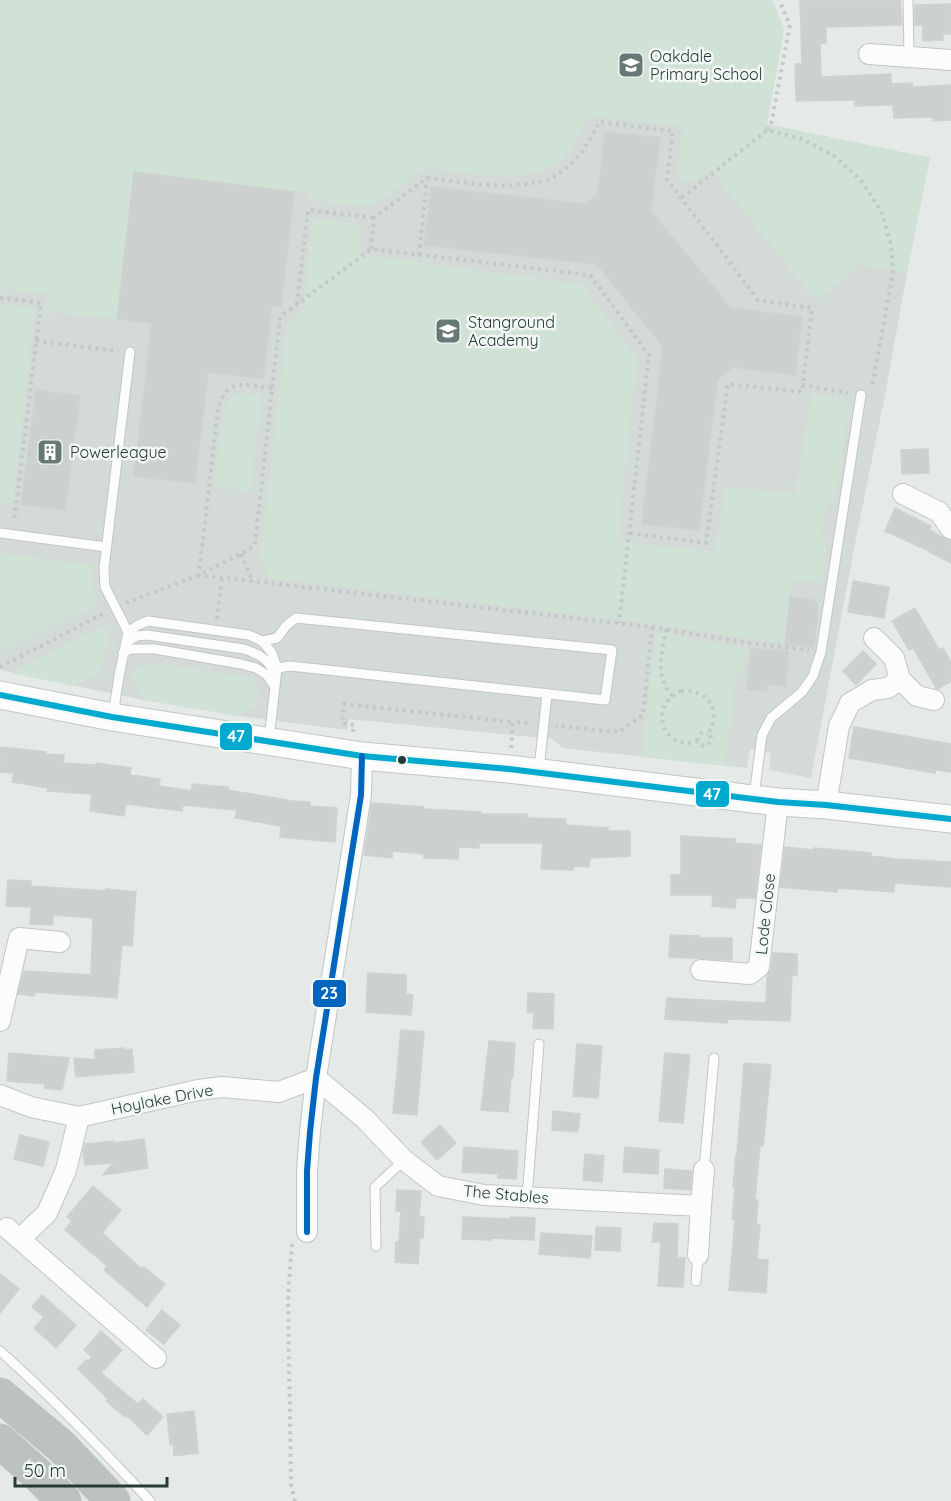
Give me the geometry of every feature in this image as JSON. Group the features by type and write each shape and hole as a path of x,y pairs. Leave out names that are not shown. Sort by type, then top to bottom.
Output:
{"highway":[{"path":"0,1395 61,1446 113,1501"},
{"path":"0,1442 64,1501"},
{"path":"0,1470 33,1501"}],"main road":[{"path":"0,695 112,717 357,755 539,773 765,801 826,805 951,819"}],"street":[{"path":"869,54 951,60"},
{"path":"903,494 939,512 951,529"},
{"path":"874,638 894,658 900,679 917,696 934,700"},
{"path":"826,805 839,726 850,703 872,690 888,688 900,679"},
{"path":"300,1236 316,1078 361,795 357,755"},
{"name":"Lode Close","path":"701,970 750,974 759,967 765,801"},
{"path":"0,1021 19,938 60,942"},
{"name":"Hoylake Drive","path":"0,1095 31,1107 79,1117 198,1090 222,1088 279,1092 316,1078"},
{"name":"The Stables","path":"316,1078 364,1119 404,1160 438,1186 484,1195 701,1206"},
{"path":"79,1117 66,1170 47,1213 13,1233 156,1358"},
{"path":"698,1255 704,1170"}],"lane":[{"path":"908,0 909,57"},
{"path":"112,717 128,632 105,587 104,568 130,352"},
{"path":"765,801 762,735 771,718 802,692 813,676 820,651 861,395"},
{"path":"0,533 106,547"},
{"path":"262,641 277,638 296,618 612,650 605,700 290,666 277,671"},
{"path":"128,632 147,621 249,635 262,641 272,652 277,671 269,742"},
{"path":"126,642 137,636 147,635 244,649 258,654 277,671"},
{"path":"123,653 131,649 155,649 241,664 256,668 267,675 275,687"},
{"path":"539,773 547,694"},
{"path":"526,1197 539,1044"},
{"path":"704,1170 714,1058"},
{"path":"376,1246 375,1187 404,1160"},
{"path":"696,1281 698,1255"},
{"path":"0,1351 33,1380 150,1501"},
{"path":"0,1389 61,1446"}],"path":[{"path":"682,198 771,125 790,25 779,0"},
{"path":"297,304 308,210 374,218 427,178 499,186 525,185 550,179 573,162 591,140 599,122 673,131 667,179 758,300 812,308 802,392 728,384 706,543 629,533"},
{"path":"767,130 802,139 834,156 861,180 881,211 891,244 893,273 871,393 861,395 802,385"},
{"path":"419,255 427,178"},
{"path":"371,249 374,218"},
{"path":"248,550 255,544 280,317 371,249 590,275 650,355 619,623"},
{"path":"0,298 41,303 12,535"},
{"path":"36,341 130,352"},
{"path":"199,575 218,408 222,396 230,388 241,385 272,388"},
{"path":"23,448 28,449"},
{"path":"72,454 117,460"},
{"path":"241,554 253,582"},
{"path":"216,630 222,578"},
{"path":"652,627 748,643 820,651"},
{"path":"666,629 660,670 662,679 672,696"},
{"path":"698,741 683,743 675,740 663,726 661,717 663,708 672,696 681,691 689,691 698,692 705,697 710,703 714,719 708,734"},
{"path":"357,755 354,725 342,723 344,704 513,722"},
{"path":"704,732 711,740 707,745 700,745 698,741 700,734 704,732"},
{"path":"295,1501 291,1484 288,1296 300,1236"}],"shaded area":[{"name":"Stanground Academy","path":"0,0 772,0 784,29 767,124 930,158 811,778 769,770 771,753 750,749 747,768 563,748 552,739 349,719 347,730 144,700 0,670"}],"green space":[{"path":"0,0 772,0 784,29 767,124 930,158 907,273 861,265 816,301 710,170 694,181 683,181 677,172 683,127 588,116 567,153 554,164 538,172 501,176 426,168 371,207 310,200 310,193 134,172 117,319 46,312 47,294 0,288"},
{"path":"313,219 362,224 358,254 581,284 637,359 618,541 715,552 725,486 795,494 811,394 838,397 846,401 849,411 836,496 826,506 822,534 827,547 822,583 792,579 785,644 625,620 269,578 260,560 287,322 303,309"},
{"path":"0,304 35,308 13,504 0,503"},
{"path":"244,393 262,395 251,492 214,487 223,409 231,397"},
{"path":"0,553 92,565 91,585 99,603 0,652"},
{"path":"103,626 109,637 100,674 74,686 10,673"},
{"path":"655,632 747,648 743,674 737,674 725,766 642,757"},
{"path":"150,662 252,678 259,691 255,706 240,716 144,700 132,680 134,669"}],"building":[{"path":"800,0 900,0 902,25 826,27 826,43 820,43 821,77 891,74 891,84 912,83 912,87 951,85 951,120 933,121 933,117 894,118 893,105 855,106 855,100 796,101 795,64 802,64"},
{"path":"951,4 951,34 943,34 943,40 923,41 923,25 915,25 915,5"},
{"path":"605,132 660,138 651,211 731,308 802,317 795,375 732,367 717,380 699,530 642,524 663,347 597,264 424,245 431,187 584,204 598,194"},
{"path":"134,172 294,192 281,307 272,306 263,379 208,372 195,483 134,476 152,323 117,319"},
{"name":"Powerleague","path":"36,390 80,396 65,510 21,504"},
{"path":"928,449 929,473 902,474 901,450"},
{"path":"895,508 931,526 929,530 951,541 951,563 885,531"},
{"path":"853,581 889,587 884,618 848,612"},
{"path":"790,597 813,600 818,605 814,647 785,644"},
{"path":"915,608 939,650 943,648 951,662 951,681 938,689 913,648 909,650 892,621"},
{"path":"751,648 788,652 786,686 768,684 767,691 747,689"},
{"path":"863,651 876,664 856,685 843,671"},
{"path":"854,727 951,744 951,772 935,770 935,773 849,758"},
{"path":"0,747 64,755 63,763 96,765 97,763 131,768 130,775 160,779 159,786 192,791 192,784 228,787 228,790 310,802 310,806 337,808 335,842 280,837 281,826 235,818 237,810 183,805 182,811 126,804 124,816 90,811 92,794 47,791 48,788 12,782 14,773 0,772"},
{"path":"372,803 481,812 481,814 527,814 527,818 566,819 566,825 608,828 607,831 630,831 630,856 590,858 589,867 574,866 573,870 541,869 543,843 479,843 479,848 459,847 458,859 424,858 424,854 392,851 392,858 364,855"},
{"path":"681,836 735,839 735,843 761,845 755,898 736,898 735,908 712,906 713,895 671,895 671,875 681,875"},
{"path":"785,847 840,850 871,853 871,856 897,859 951,862 951,887 895,883 894,892 838,888 837,892 780,887"},
{"path":"8,880 31,881 31,886 136,892 132,946 122,945 117,998 35,992 34,996 18,994 24,971 91,975 93,918 53,915 53,925 30,924 31,907 6,906"},
{"path":"670,935 732,938 732,960 669,957"},
{"path":"773,953 797,954 797,975 792,975 790,1021 728,1019 727,1023 665,1019 667,998 766,1003 767,976 771,969"},
{"path":"368,973 406,975 406,994 413,995 411,1015 366,1012"},
{"path":"528,993 554,994 553,1029 533,1028 534,1013 527,1012"},
{"path":"401,1030 424,1032 417,1115 393,1113"},
{"path":"489,1041 515,1043 508,1112 481,1110"},
{"path":"577,1044 602,1046 598,1098 573,1096"},
{"path":"124,1048 124,1050 132,1049 134,1072 76,1077 74,1058 95,1060 95,1050"},
{"path":"9,1053 69,1058 62,1090 45,1088 45,1084 7,1081"},
{"path":"665,1053 690,1055 683,1123 659,1121"},
{"path":"744,1063 771,1065 755,1200 758,1200 756,1224 760,1225 757,1259 768,1260 766,1293 729,1290 735,1219 732,1219 735,1187 733,1187"},
{"path":"553,1111 580,1114 578,1132 552,1130"},
{"path":"440,1125 456,1143 437,1160 421,1142"},
{"path":"20,1135 49,1142 43,1166 14,1159"},
{"path":"144,1139 148,1168 103,1175 113,1163 85,1165 83,1150 85,1144"},
{"path":"464,1147 518,1151 516,1179 498,1178 498,1174 462,1172"},
{"path":"625,1147 659,1150 658,1174 623,1172"},
{"path":"585,1154 604,1156 602,1182 583,1180"},
{"path":"665,1169 692,1171 690,1190 664,1188"},
{"path":"93,1186 121,1210 102,1233 142,1269 144,1267 165,1284 147,1307 104,1270 107,1266 65,1230 72,1221 67,1217"},
{"path":"397,1190 421,1191 419,1217 424,1217 418,1264 395,1262 401,1211 396,1211"},
{"path":"463,1217 535,1218 534,1240 462,1239"},
{"path":"654,1223 678,1224 677,1258 685,1258 683,1287 658,1286 661,1242 652,1242"},
{"path":"596,1227 621,1228 620,1251 595,1250"},
{"path":"541,1233 592,1236 590,1258 539,1254"},
{"path":"0,1274 19,1289 0,1313"},
{"path":"42,1295 76,1325 56,1348 34,1328 44,1317 32,1307"},
{"path":"162,1310 180,1325 164,1344 146,1330"},
{"path":"101,1331 122,1350 101,1373 138,1404 143,1399 163,1417 147,1435 126,1415 125,1417 106,1401 108,1399 78,1369 92,1357 84,1350"},
{"path":"194,1411 198,1453 174,1456 173,1443 170,1444 167,1414"}],"transit line":[{"name":"47","path":"0,695 112,717 362,756 509,769 778,802 951,819"},
{"name":"23","path":"307,1232 307,1171 316,1078 361,795 362,756"}],"place":[{"name":"Oakdale Primary School","path":"631,65"},
{"name":"Stanground Academy","path":"448,331"},
{"name":"Powerleague","path":"50,452"}]}
